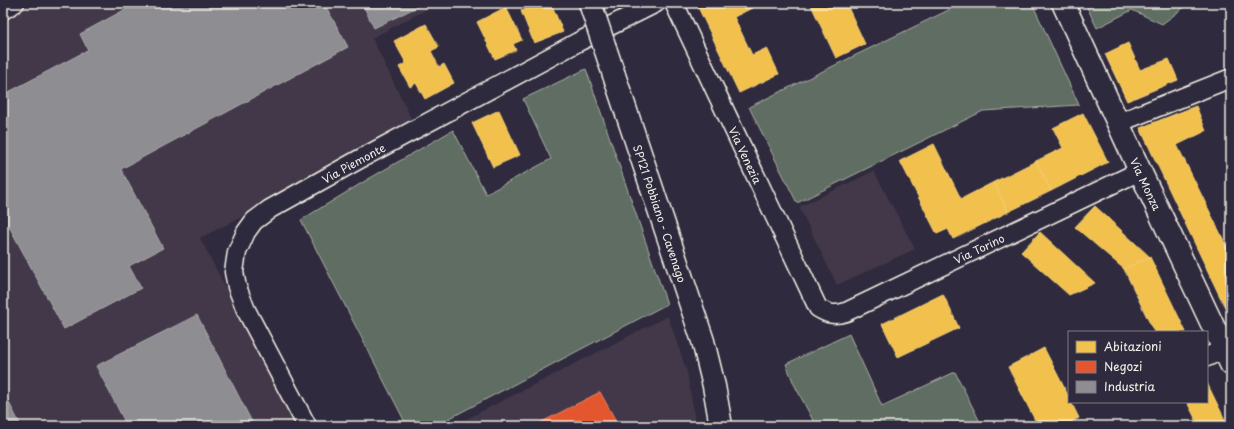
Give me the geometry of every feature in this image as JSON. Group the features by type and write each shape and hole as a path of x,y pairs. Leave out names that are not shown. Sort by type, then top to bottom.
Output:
{"main road":[{"name":"SP121 Pobbiano - Cavenago","path":"590,3 703,341 714,386 721,426"},
{"name":"Via Monza","path":"1063,3 1140,171 1221,356"}],"street":[{"path":"3,10 15,3"},
{"name":"Via Piemonte","path":"307,426 246,310 237,287 234,272 236,252 246,232 254,221 270,209 358,160 578,42 656,3"},
{"name":"Via Venezia","path":"674,3 818,308"},
{"path":"1118,123 1231,78"},
{"name":"Via Torino","path":"818,308 828,314 839,314 846,312 1140,171"}],"shaded area":[{"path":"3,3 439,3 372,38 416,128 200,238 297,426 3,426"},
{"path":"874,171 915,249 837,285 799,207"},
{"path":"668,316 687,372 696,426 453,426"}],"green space":[{"path":"963,3 1032,3 1079,105 983,111 797,203 749,107"},
{"path":"1085,3 1190,3 1162,24 1132,10 1097,28"},
{"path":"586,69 667,304 435,426 407,426 301,220 453,130 486,194 551,159 523,99"},
{"path":"849,334 882,406 955,372 982,426 816,426 794,384 786,364"}],"building: Abitazioni":[{"path":"541,3 551,3 563,32 534,43 521,11"},
{"path":"696,3 762,3 734,17 752,55 767,48 779,74 739,93"},
{"path":"810,3 846,3 865,44 836,58"},
{"path":"506,7 522,40 513,44 516,50 495,59 477,22"},
{"path":"426,24 439,47 431,51 439,67 444,64 454,83 425,99 416,83 410,87 399,67 406,63 394,41"},
{"path":"1128,43 1140,70 1169,59 1178,80 1127,101 1105,54"},
{"path":"1196,106 1206,131 1177,145 1231,255 1231,320 1140,128"},
{"path":"499,110 520,155 493,167 472,123"},
{"path":"1083,113 1108,162 1051,191 1036,161 1063,148 1053,128"},
{"path":"934,144 961,199 994,182 1008,212 953,239 948,229 937,234 900,161"},
{"path":"1036,161 1051,191 1008,212 994,182"},
{"path":"1095,206 1150,257 1124,269 1075,227"},
{"path":"1040,232 1095,283 1069,295 1021,252"},
{"path":"1150,257 1186,331 1154,331 1124,269"},
{"path":"943,294 959,328 898,357 882,324"},
{"path":"1044,348 1068,395 1068,403 1072,403 1079,418 1063,426 1038,426 1008,367"},
{"path":"1208,385 1228,426 1199,426 1188,403 1208,403"}],"building: Negozi":[{"path":"600,392 616,421 607,426 534,426"}],"building: Industria":[{"path":"137,3 324,3 348,47 121,169 163,248 129,266 141,288 64,329 3,215 3,95 88,50 80,34"},
{"path":"362,3 425,3 374,28"},
{"path":"197,315 254,426 127,426 96,366"},
{"path":"3,391 21,426 3,426"}]}
